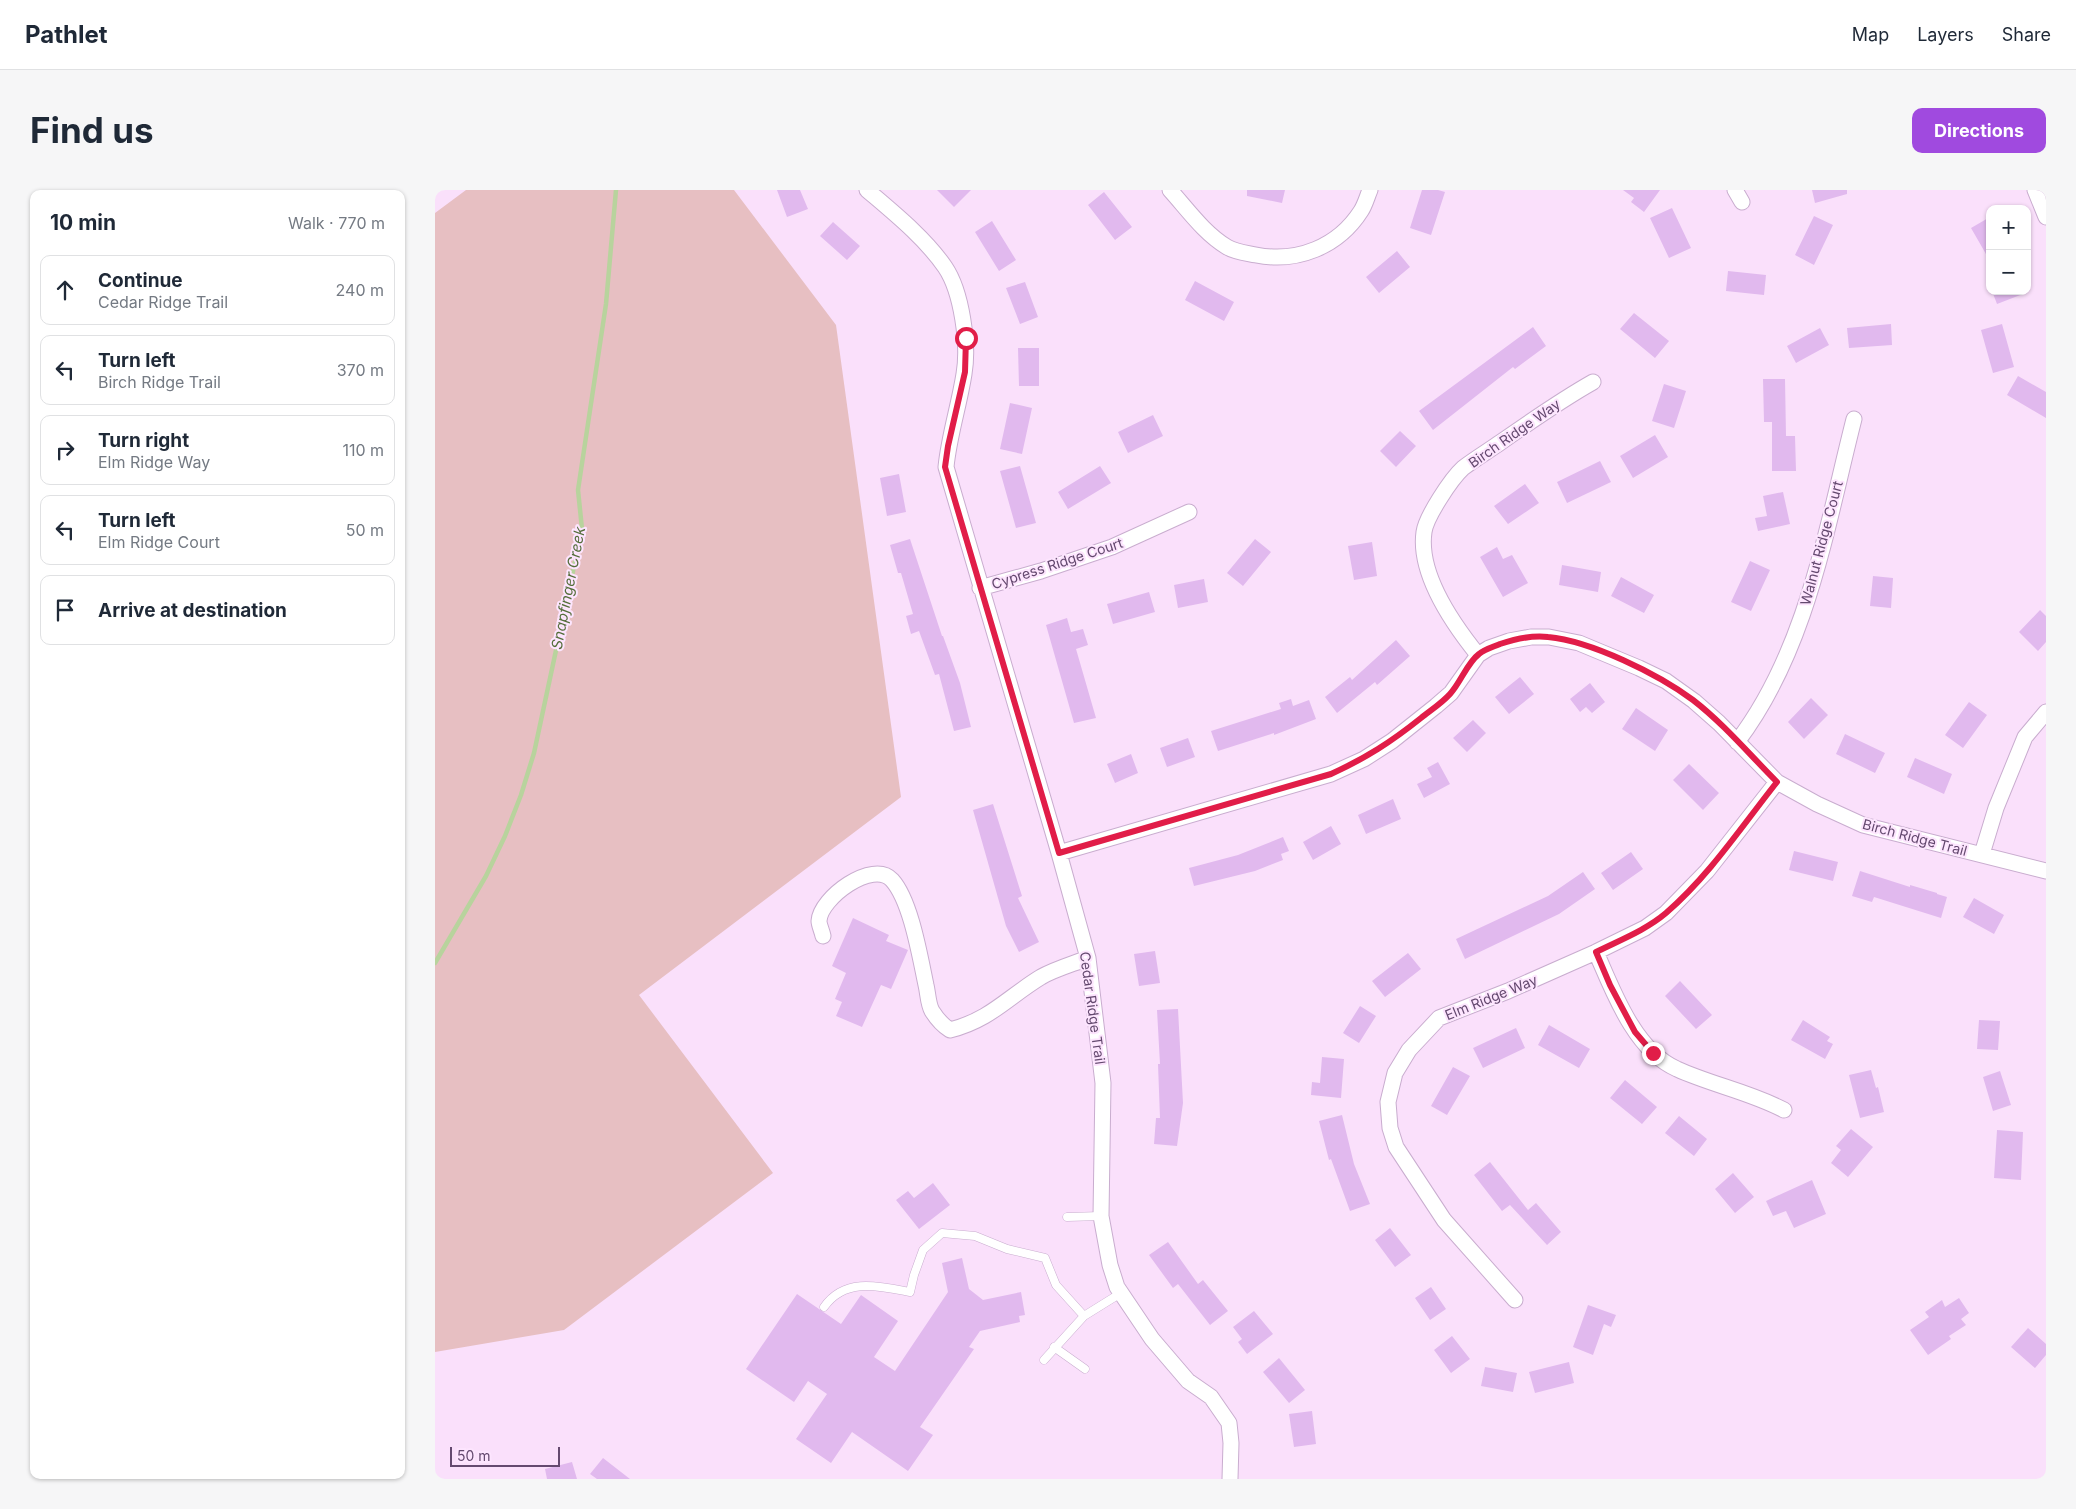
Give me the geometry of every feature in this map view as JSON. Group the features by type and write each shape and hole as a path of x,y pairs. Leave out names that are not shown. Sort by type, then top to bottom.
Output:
{"street":[{"name":"Cedar Ridge Trail","path":"867,190 901,220 946,268 960,302 966,338 965,372 945,467 1059,853 1088,958 1103,1083 1101,1216 1110,1265 1121,1293 1152,1339 1188,1381 1211,1397 1229,1423 1231,1443 1230,1479"},
{"path":"1170,190 1209,232 1228,248 1256,256 1284,258 1304,255 1322,247 1351,225 1363,210 1370,190"},
{"path":"2035,190 2046,217"},
{"name":"Birch Ridge Way","path":"1478,654 1465,638 1443,603 1426,566 1423,546 1424,530 1441,496 1462,469 1555,404 1593,382"},
{"name":"Walnut Ridge Court","path":"1737,742 1765,701 1788,651 1808,597 1854,419"},
{"name":"Cypress Ridge Court","path":"980,588 1041,571 1112,547 1189,512"},
{"name":"Birch Ridge Trail","path":"1478,654 1509,641 1531,636 1549,637 1579,643 1665,681 1694,701 1719,723 1777,782 1863,825 2046,871"},
{"path":"1059,853 1331,774 1364,760 1393,741 1451,693 1478,654"},
{"path":"1983,854 1996,808 2025,737 2046,712"},
{"name":"Elm Ridge Way","path":"1515,1300 1445,1220 1396,1147 1390,1128 1388,1102 1395,1073 1409,1050 1439,1018 1508,991 1596,952 1645,928 1666,913 1707,871 1777,782"},
{"path":"823,936 819,920 825,904 840,890 861,876 877,873 891,878 901,892 909,917 931,1009 942,1024 951,1030 967,1026 1002,1006 1042,977 1088,958"},
{"path":"1596,952 1610,985 1635,1032 1653,1053 1675,1069 1766,1100 1784,1110"}],"lane":[{"path":"1067,1217 1101,1216"},
{"path":"824,1307 832,1295 853,1287 878,1286 910,1292 923,1250 942,1234 975,1236 1007,1249 1045,1258 1056,1285 1084,1316"},
{"path":"1044,1360 1053,1347 1084,1316 1121,1293"},
{"path":"1053,1347 1085,1369"}],"shaded area":[{"path":"466,190 734,190 836,325 901,797 639,995 773,1173 564,1330 435,1352 435,213"}],"building":[{"path":"777,190 800,190 808,209 787,217"},
{"path":"937,190 971,190 954,207"},
{"path":"1247,190 1285,190 1282,203 1247,196"},
{"path":"1422,190 1445,192 1431,235 1410,228"},
{"path":"1623,190 1660,190 1644,212 1631,202 1634,198"},
{"path":"1812,190 1847,190 1847,194 1815,203"},
{"path":"1104,192 1132,227 1115,240 1088,205"},
{"path":"1672,208 1691,248 1669,258 1650,218"},
{"path":"1814,216 1833,225 1814,265 1795,255"},
{"path":"1986,219 1986,254 1971,228"},
{"path":"992,221 1016,260 999,271 975,232"},
{"path":"833,222 860,246 847,260 820,236"},
{"path":"1397,251 1410,267 1379,293 1366,277"},
{"path":"1728,271 1766,275 1764,295 1726,291"},
{"path":"1195,281 1234,302 1224,321 1185,300"},
{"path":"1025,282 1038,317 1020,324 1006,288"},
{"path":"1994,295 2020,295 1997,304"},
{"path":"1634,313 1669,341 1655,358 1620,329"},
{"path":"1891,324 1892,345 1849,348 1847,328"},
{"path":"2002,324 2014,367 1993,373 1981,330"},
{"path":"1533,327 1546,346 1515,369 1513,367 1433,430 1419,411"},
{"path":"1820,328 1829,345 1796,363 1787,346"},
{"path":"1018,348 1039,348 1039,386 1019,386"},
{"path":"2018,376 2046,392 2046,418 2007,395"},
{"path":"1763,379 1785,379 1786,436 1795,436 1796,471 1772,471 1772,422 1764,422"},
{"path":"1664,384 1686,391 1674,428 1652,421"},
{"path":"1010,403 1032,408 1022,454 1000,449"},
{"path":"1153,415 1163,436 1128,453 1118,432"},
{"path":"1400,431 1416,446 1396,467 1380,451"},
{"path":"1655,435 1668,457 1633,478 1620,456"},
{"path":"1600,461 1611,482 1567,503 1557,482"},
{"path":"1020,466 1036,523 1016,528 1000,471"},
{"path":"1100,466 1111,483 1068,509 1058,492"},
{"path":"899,474 906,512 887,516 880,478"},
{"path":"1525,484 1539,503 1508,524 1494,506"},
{"path":"1783,492 1790,524 1758,531 1755,518 1767,516 1763,496"},
{"path":"910,539 942,636 960,683 971,727 954,731 939,674 935,675 919,631 911,634 906,616 913,614 901,573 898,573 890,545"},
{"path":"1255,539 1271,552 1243,586 1227,573"},
{"path":"1372,542 1377,576 1354,580 1348,546"},
{"path":"1497,547 1503,559 1512,555 1528,583 1503,597 1480,557"},
{"path":"1750,561 1770,570 1751,611 1731,602"},
{"path":"1562,565 1601,572 1598,592 1559,585"},
{"path":"1873,576 1893,578 1891,608 1870,606"},
{"path":"1621,577 1654,595 1644,613 1611,596"},
{"path":"1204,579 1208,602 1178,608 1174,585"},
{"path":"1149,592 1155,612 1113,624 1107,604"},
{"path":"2040,610 2046,616 2046,642 2038,651 2019,632"},
{"path":"1067,618 1071,632 1083,629 1088,645 1076,649 1096,718 1074,723 1046,625"},
{"path":"1396,640 1410,656 1377,685 1375,682 1337,713 1325,697 1350,677 1352,680"},
{"path":"1520,677 1534,694 1509,714 1495,697"},
{"path":"1590,683 1605,702 1592,713 1586,707 1580,712 1570,699"},
{"path":"1811,698 1828,715 1804,739 1788,722"},
{"path":"1291,699 1293,706 1309,700 1316,719 1274,735 1274,733 1218,751 1211,731 1281,709 1279,703"},
{"path":"1969,702 1987,715 1963,748 1945,735"},
{"path":"1636,708 1668,730 1655,751 1622,729"},
{"path":"1473,720 1486,733 1467,752 1453,738"},
{"path":"1845,734 1885,753 1875,773 1836,754"},
{"path":"1188,738 1195,757 1167,767 1160,748"},
{"path":"1131,754 1138,773 1115,783 1107,764"},
{"path":"1915,758 1952,774 1944,794 1907,777"},
{"path":"1438,762 1450,784 1424,798 1417,784 1432,777 1427,768"},
{"path":"1689,764 1719,793 1703,810 1673,780"},
{"path":"1393,799 1401,819 1366,834 1358,815"},
{"path":"993,804 1022,896 1018,898 1039,942 1019,952 1006,926 973,810"},
{"path":"1331,826 1341,844 1313,860 1303,842"},
{"path":"1283,837 1289,851 1281,854 1283,860 1255,871 1194,886 1189,868 1238,855"},
{"path":"1794,851 1838,862 1833,881 1789,870"},
{"path":"1631,852 1643,869 1613,890 1601,873"},
{"path":"1860,871 1947,897 1941,918 1874,897 1872,902 1852,896"},
{"path":"1583,872 1595,889 1559,914 1465,959 1456,939 1548,896"},
{"path":"1974,898 2004,915 1994,934 1963,917"},
{"path":"853,918 889,935 886,941 908,950 891,989 881,985 862,1027 836,1016 842,1002 835,999 846,973 832,966"},
{"path":"1155,951 1160,983 1139,986 1134,954"},
{"path":"1408,953 1421,969 1385,997 1372,981"},
{"path":"1680,981 1712,1015 1696,1029 1665,996"},
{"path":"1360,1006 1376,1016 1359,1043 1343,1033"},
{"path":"1178,1009 1183,1103 1177,1146 1154,1144 1156,1118 1160,1118 1157,1010"},
{"path":"1803,1020 1830,1037 1827,1041 1833,1044 1825,1059 1791,1040"},
{"path":"1979,1020 2000,1021 1998,1050 1977,1049"},
{"path":"1549,1025 1590,1049 1579,1068 1538,1045"},
{"path":"1516,1028 1525,1048 1483,1068 1473,1048"},
{"path":"1322,1057 1344,1059 1341,1098 1311,1095 1312,1082 1320,1083"},
{"path":"1453,1067 1470,1076 1447,1115 1431,1106"},
{"path":"1871,1070 1876,1088 1878,1087 1884,1112 1860,1118 1849,1075"},
{"path":"2000,1071 2011,1105 1993,1111 1983,1077"},
{"path":"1625,1080 1657,1107 1642,1124 1610,1098"},
{"path":"1342,1115 1354,1164 1370,1204 1350,1211 1331,1159 1329,1160 1319,1121"},
{"path":"1679,1116 1707,1139 1694,1156 1665,1133"},
{"path":"1851,1129 1873,1147 1848,1177 1831,1163 1841,1150 1836,1146"},
{"path":"1997,1130 2023,1132 2021,1180 1994,1178"},
{"path":"1490,1162 1528,1210 1536,1203 1561,1232 1547,1245 1510,1205 1502,1211 1474,1175"},
{"path":"1733,1173 1754,1197 1735,1213 1715,1189"},
{"path":"1812,1180 1826,1214 1794,1228 1786,1211 1773,1216 1766,1201"},
{"path":"933,1183 950,1205 919,1229 896,1200 908,1191 914,1198"},
{"path":"1390,1228 1411,1255 1395,1267 1375,1240"},
{"path":"1168,1242 1198,1284 1203,1280 1228,1311 1210,1325 1178,1284 1173,1288 1149,1255"},
{"path":"962,1258 969,1289 983,1300 1021,1292 1025,1315 1019,1316 1020,1322 980,1331 969,1347 974,1349 920,1427 933,1435 908,1471 852,1432 831,1463 796,1439 827,1394 808,1381 794,1402 746,1369 797,1294 841,1324 861,1295 898,1321 874,1357 895,1371 948,1292 942,1263"},
{"path":"1431,1287 1446,1309 1430,1320 1415,1298"},
{"path":"1959,1298 1969,1313 1961,1319 1966,1325 1949,1336 1951,1339 1928,1355 1910,1330 1929,1317 1925,1312 1942,1300 1945,1307"},
{"path":"1588,1305 1616,1315 1611,1327 1604,1324 1593,1355 1573,1347"},
{"path":"1254,1311 1273,1334 1247,1354 1238,1342 1242,1339 1233,1327"},
{"path":"2028,1328 2046,1344 2046,1355 2035,1368 2011,1347"},
{"path":"1452,1336 1470,1359 1451,1373 1434,1350"},
{"path":"1279,1358 1305,1390 1289,1403 1263,1372"},
{"path":"1569,1362 1574,1383 1535,1393 1529,1372"},
{"path":"1485,1367 1517,1373 1513,1392 1481,1386"},
{"path":"1312,1411 1316,1444 1294,1447 1289,1414"},
{"path":"603,1458 630,1479 597,1479 590,1474"},
{"path":"572,1462 577,1479 547,1479 545,1469"}],"waterway":[{"name":"Snapfinger Creek","path":"435,963 486,876 505,836 521,795 534,753 582,529 578,490 606,304 616,190"}],"route":[{"path":"966,338 965,372 945,467 1059,853 1331,774 1364,760 1393,741 1451,693 1478,654 1489,648 1531,636 1549,637 1579,643 1665,681 1694,701 1719,723 1777,782 1707,871 1666,913 1645,928 1596,952 1610,985 1635,1032 1653,1053"}]}
